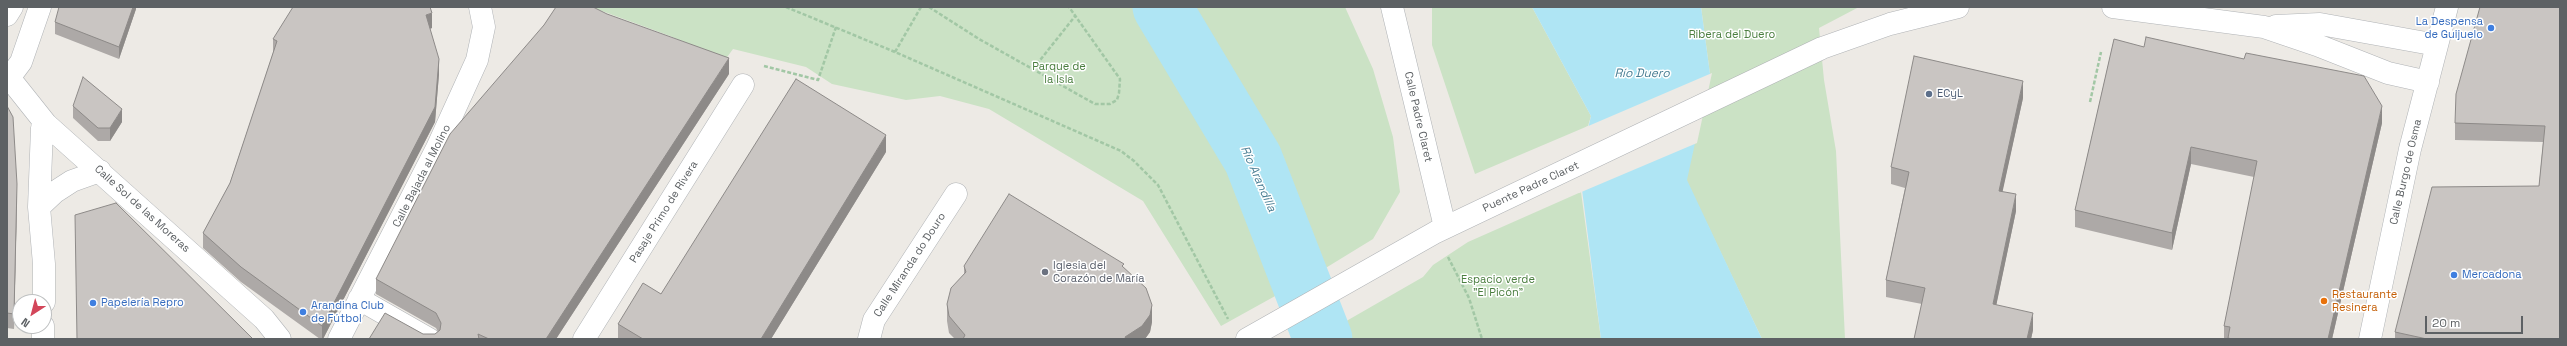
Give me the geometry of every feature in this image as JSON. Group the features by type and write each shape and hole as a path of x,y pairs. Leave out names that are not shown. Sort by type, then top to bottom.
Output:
{"street":[{"path":"7,15 12,7"},
{"path":"8,76 21,62 40,7"},
{"name":"Calle Bajada al Molino","path":"339,339 437,148 477,60 484,27 480,7"},
{"name":"Calle Padre Claret","path":"1392,7 1440,229"},
{"name":"Puente Padre Claret","path":"1247,339 1336,290 1440,229 1822,48 1890,24 1958,7"},
{"path":"2113,7 2264,27 2317,44 2388,73 2428,82"},
{"name":"Calle Burgo de Osma","path":"2370,339 2410,149 2447,7"},
{"path":"2264,27 2320,24 2437,45"},
{"name":"Calle Sol de las Moreras","path":"8,76 46,124 100,170 264,319 280,339"},
{"name":"Pasaje Primo de Rivera","path":"584,339 743,85"},
{"path":"44,294 44,264 39,207 42,128 46,124"},
{"path":"39,207 55,192 72,181 100,170"},
{"name":"Calle Miranda do Douro","path":"869,339 874,320 956,194"},
{"path":"359,299 429,339"}],"path":[{"path":"786,7 895,52 1121,151 1134,161 1158,185 1229,321"},
{"path":"895,52 921,7"},
{"path":"929,7 979,39 1095,104 1110,104 1117,100 1121,86 1120,79 1069,7"},
{"path":"1033,69 1076,15"},
{"path":"760,64 818,80 836,28"},
{"path":"2090,102 2101,52"},
{"path":"1440,229 1469,298 1482,339"}],"green space":[{"name":"Parque de la Isla","path":"591,7 1345,7 1373,69 1393,137 1400,192 1373,239 1324,269 1221,326 1143,201 989,109 940,96 906,100 832,84 806,67 733,49 725,60 670,36"},
{"path":"1432,7 1532,7 1591,116 1588,126 1475,174 1432,45"},
{"name":"Ribera del Duero","path":"1701,7 1859,7 1819,28 1824,80 1836,151 1845,339 1762,339 1686,180 1710,74"},
{"name":"Espacio verde \"El Picón\"","path":"1581,192 1601,339 1315,339 1423,277 1433,265 1468,242"}],"water":[{"name":"Río Duero","path":"1532,7 1701,7 1710,74 1687,180 1762,339 1601,339 1579,166 1591,116"}],"pier":[{"path":"1712,73 1697,143 1579,193 1577,166 1586,127"}],"building":[{"path":"59,7 133,7 119,47 55,22"},
{"path":"293,7 430,7 432,13 426,15 439,59 435,107 322,326 241,267 203,233 230,183 277,41 273,39"},
{"path":"556,7 593,7 607,14 729,58 546,339 489,339 478,334 479,339 369,339 385,313 423,334 435,334 440,330 441,323 436,313 376,279 450,134 544,25"},
{"path":"2480,7 2560,7 2560,339 2427,339 2395,332 2432,187 2539,186 2545,126 2455,123 2456,94"},
{"path":"2146,37 2244,59 2246,53 2364,76 2382,106 2328,339 2228,338 2230,327 2224,326 2257,161 2191,147 2172,233 2075,210 2114,39 2144,47"},
{"path":"1914,56 2023,81 1999,191 2016,194 1993,304 2033,313 2027,339 1914,339 1925,288 1886,280 1909,172 1891,167"},
{"path":"83,77 122,109 110,128 98,128 73,106"},
{"path":"796,79 886,135 761,339 643,339 618,324 643,283 661,294"},
{"path":"7,106 13,117 17,184 14,294 12,294 12,314 7,313"},
{"name":"Iglesia del Corazón de María","path":"1009,194 1124,264 1122,266 1146,288 1152,305 1150,315 1142,326 1125,337 1126,339 963,339 965,335 949,316 947,304 951,288 966,272 964,266"},
{"path":"116,203 253,339 77,339 75,215"}],"waterway":[{"name":"Río Arandilla","path":"1162,7 1253,159 1323,339"}],"place":[{"name":"La Despensa de Guijuelo","path":"2491,28"},
{"name":"ECyL","path":"1929,94"},
{"name":"Iglesia del Corazón de María","path":"1045,272"},
{"name":"Mercadona","path":"2454,275"},
{"name":"Restaurante Resinera","path":"2324,301"},
{"name":"Papelería Repro","path":"93,303"},
{"name":"Arandina Club de Fútbol","path":"303,312"}]}
